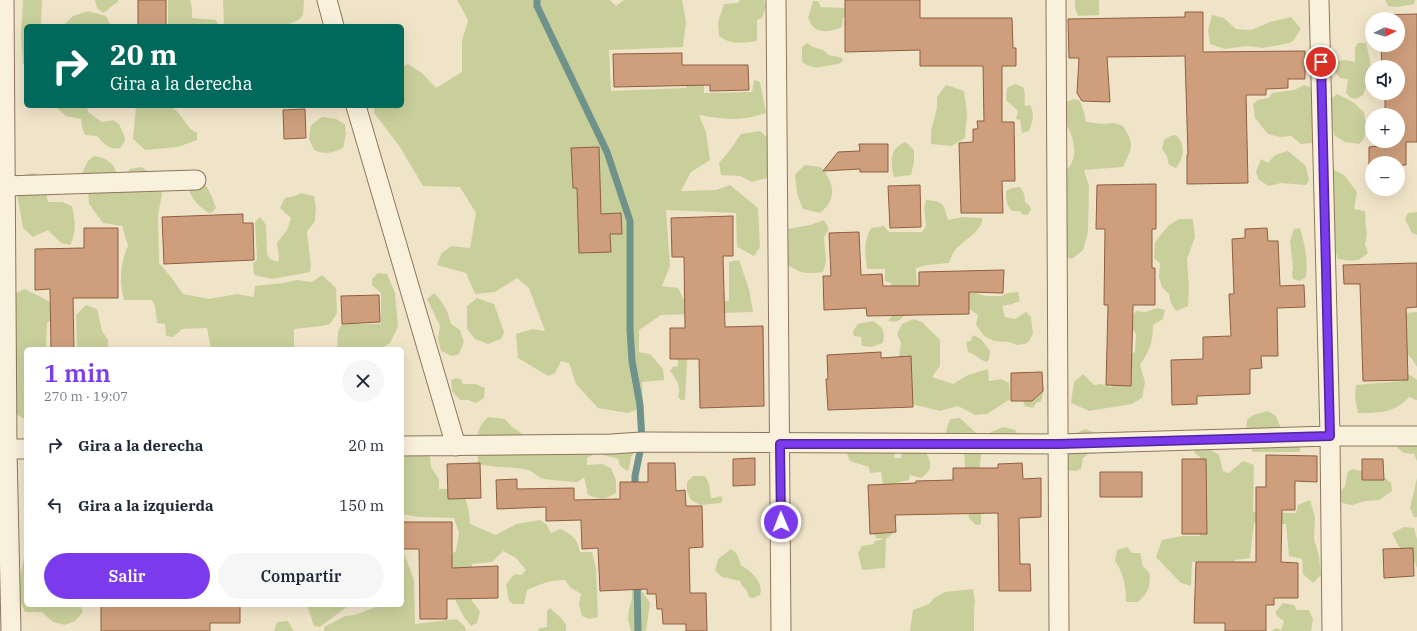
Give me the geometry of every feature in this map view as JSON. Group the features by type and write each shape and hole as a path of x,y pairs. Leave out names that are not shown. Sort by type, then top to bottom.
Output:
{"street":[{"path":"4,0 4,449 10,631"},
{"path":"326,0 333,24"},
{"path":"776,0 782,631"},
{"path":"1056,0 1059,631"},
{"path":"1319,0 1330,436 1332,631"},
{"path":"357,108 456,446"},
{"path":"5,186 196,180"},
{"path":"404,446 611,444 642,442 780,444 1059,444 1330,436 1417,436"},
{"path":"4,449 24,449"}],"green space":[{"path":"23,0 42,0 41,24 24,24 24,64 21,35"},
{"path":"95,0 118,0 118,2 103,13 97,8"},
{"path":"168,0 190,0 192,18 216,20 218,24 168,24"},
{"path":"223,0 304,0 303,15 297,21 290,24 224,24"},
{"path":"457,0 610,0 616,6 624,0 682,0 686,21 683,47 609,50 611,91 686,88 689,81 704,80 704,93 752,92 754,80 760,82 766,113 757,116 733,119 699,115 706,132 710,160 691,172 681,191 716,190 730,185 758,208 760,247 754,256 737,247 736,213 666,210 670,266 662,286 678,288 684,300 729,301 729,262 739,260 749,289 753,312 661,315 639,330 639,352 650,354 663,369 664,380 642,382 643,407 628,413 598,408 576,384 569,363 561,361 555,373 548,376 518,358 516,334 532,329 545,331 529,288 517,278 495,292 475,294 466,273 437,265 441,254 451,246 470,248 476,213 460,187 423,186 400,147 374,113 374,108 404,108 404,66 408,64 422,73 436,88 462,72 462,41 468,20"},
{"path":"740,0 764,0 766,7 762,18 757,20 757,41 742,43 733,42 719,36 718,22 724,4 738,3"},
{"path":"1075,0 1099,0 1099,15 1078,16 1075,8"},
{"path":"1385,0 1415,0 1414,4 1397,7 1388,6"},
{"path":"813,1 818,1 821,7 845,8 852,18 843,17 842,27 835,30 820,31 812,26 808,18"},
{"path":"88,11 106,16 110,24 65,24 73,16"},
{"path":"1212,15 1224,18 1236,29 1251,30 1270,22 1291,17 1301,29 1293,41 1289,43 1263,48 1246,46 1225,49 1210,44 1208,30"},
{"path":"807,43 813,47 823,50 829,55 842,58 843,61 837,64 819,67 807,65 802,62 802,47"},
{"path":"1358,43 1365,43 1365,52 1368,52 1370,60 1365,60 1365,90 1363,95 1356,99 1351,98 1346,93 1348,79 1340,78 1334,71 1338,61 1346,60 1355,62 1355,47"},
{"path":"1015,84 1023,87 1025,94 1025,106 1030,105 1033,112 1029,131 1022,133 1020,120 1016,119 1018,111 1006,100 1007,88"},
{"path":"946,85 964,91 967,114 965,138 951,146 931,144 931,130 937,108 937,97"},
{"path":"1304,85 1310,87 1315,101 1316,138 1313,143 1301,144 1291,136 1280,137 1268,134 1255,118 1253,104 1258,100 1269,98 1272,93 1294,90"},
{"path":"1337,94 1353,102 1364,112 1364,139 1359,144 1345,142 1334,135 1325,103"},
{"path":"1074,99 1080,101 1086,122 1103,124 1114,123 1123,126 1131,142 1131,146 1123,167 1084,170 1089,186 1088,232 1083,250 1072,259 1066,257 1063,175 1073,158 1074,147 1069,129 1063,119 1066,102"},
{"path":"57,108 87,108 89,113 102,122 113,120 119,124 125,138 124,143 120,148 110,147 104,144 97,136 85,135 81,119 66,116"},
{"path":"136,108 172,108 178,112 189,127 197,133 197,140 178,147 145,150 133,139"},
{"path":"322,117 336,119 345,124 346,134 343,148 328,153 314,150 309,139 311,125"},
{"path":"760,131 770,140 771,166 767,178 752,182 740,176 721,175 719,163 741,134"},
{"path":"1176,135 1183,147 1183,152 1181,160 1176,168 1169,165 1167,156 1162,149 1164,140 1170,136"},
{"path":"906,142 914,150 914,162 911,175 894,177 892,156 896,148"},
{"path":"1288,151 1306,166 1309,180 1306,185 1281,183 1269,186 1259,180 1256,172 1261,159 1268,163 1275,155"},
{"path":"94,156 110,162 117,175 123,179 130,169 142,167 153,175 162,194 158,215 159,263 183,294 209,299 237,294 254,297 255,286 297,280 312,282 322,275 336,288 337,313 330,324 294,329 294,347 211,347 207,328 182,329 173,337 166,336 165,324 157,323 155,306 152,300 124,300 121,286 121,273 123,259 128,246 122,226 103,223 89,204 88,188 82,173 88,161"},
{"path":"805,165 821,167 826,173 831,185 831,197 825,208 820,213 803,209 797,194 795,174"},
{"path":"1330,168 1344,175 1357,192 1354,209 1365,211 1367,233 1365,244 1368,253 1358,260 1351,261 1338,259 1334,248 1319,242 1314,210 1328,204"},
{"path":"34,173 43,179 48,202 62,202 72,206 75,226 74,235 70,245 61,243 48,230 33,237 23,228 16,188 19,176"},
{"path":"199,177 209,191 216,208 209,213 199,206 189,189 188,178"},
{"path":"1020,187 1024,194 1025,202 1031,209 1028,215 1022,214 1020,211 1012,211 1007,202 1006,191 1012,188"},
{"path":"301,193 314,196 316,207 315,221 307,232 311,266 310,272 272,279 254,275 253,263 257,260 255,222 260,217 266,225 267,254 270,259 278,262 279,257 277,243 287,230 291,218 280,208 285,198"},
{"path":"926,200 940,202 944,206 948,220 963,217 982,218 982,223 973,235 955,250 949,263 927,265 916,268 918,305 908,311 901,319 895,322 888,321 892,316 891,283 885,281 885,269 867,269 865,253 867,239 871,228 884,226 889,232 922,232 926,226 924,208"},
{"path":"1417,212 1417,235 1412,233 1405,219 1408,213"},
{"path":"1179,219 1193,219 1195,237 1187,259 1189,287 1188,306 1176,311 1171,303 1169,294 1162,287 1159,277 1160,263 1154,258 1155,242 1169,225"},
{"path":"824,220 829,229 824,237 826,261 823,272 803,272 785,263 780,239 788,229 810,225"},
{"path":"1300,228 1305,246 1307,264 1306,277 1300,281 1293,279 1290,241 1294,229"},
{"path":"378,273 387,274 395,293 398,327 390,343 384,347 337,347 338,331 342,324 381,324 381,293 372,285 372,279"},
{"path":"25,289 50,302 55,311 51,320 47,323 46,347 24,347 24,419 8,409 10,295"},
{"path":"966,292 984,296 1002,296 1007,293 1018,292 1020,301 1002,306 1005,317 1015,319 1026,312 1031,317 1033,333 1029,341 1025,344 1017,345 1009,342 994,341 984,336 976,325 978,315 967,307"},
{"path":"434,293 445,307 451,324 460,330 464,342 459,354 452,356 441,351 438,339 440,326 427,299"},
{"path":"477,298 494,304 504,332 501,339 488,344 475,339 467,329 467,306"},
{"path":"86,305 97,309 102,331 108,340 108,347 77,347 76,315"},
{"path":"1157,308 1165,310 1163,319 1153,325 1150,346 1140,365 1145,382 1142,398 1132,404 1089,411 1071,403 1074,382 1083,374 1094,385 1101,384 1110,387 1122,381 1127,356 1135,352 1136,334 1128,322 1136,311 1146,312"},
{"path":"1417,312 1417,367 1402,343 1405,313"},
{"path":"913,319 922,322 940,340 940,366 932,377 953,384 968,375 988,369 989,381 1001,379 1009,383 1010,399 987,414 975,415 958,406 940,411 912,404 899,357 901,343 897,334 902,324"},
{"path":"873,321 883,330 883,343 871,347 862,346 861,337 854,336 853,331 858,324"},
{"path":"973,335 981,339 990,351 989,360 986,362 968,352 966,342 971,341"},
{"path":"684,356 687,359 685,400 681,400 678,397 678,383 670,371 673,367 678,366 678,358"},
{"path":"1402,373 1412,376 1417,380 1417,400 1409,397 1398,406 1386,411 1358,413 1355,397 1356,385 1402,381"},
{"path":"456,378 461,379 463,384 475,384 485,388 484,398 476,403 468,400 460,400 452,391 451,380"},
{"path":"1040,379 1044,389 1041,401 1036,403 1033,408 1025,406 1023,402 1028,398"},
{"path":"1268,411 1276,416 1285,438 1300,444 1300,452 1253,452 1246,438 1247,420 1253,415"},
{"path":"488,417 505,419 512,427 533,441 635,452 631,457 629,469 627,471 620,466 618,459 596,453 587,458 587,465 602,464 611,468 616,480 616,493 605,498 596,498 588,495 584,477 578,482 550,480 541,478 528,470 478,464 478,433"},
{"path":"960,418 978,435 981,452 979,479 981,524 976,525 969,518 964,449 948,447 946,431 950,419"},
{"path":"1004,427 1015,430 1019,437 991,438 991,432"},
{"path":"1085,429 1096,433 1110,435 1126,431 1132,441 1112,452 1088,454 1083,458 1081,469 1075,471 1066,470 1063,449 1074,434"},
{"path":"1417,437 1417,461 1414,454 1404,453 1398,448 1400,439"},
{"path":"404,439 429,445 431,467 439,479 439,489 448,489 461,494 467,503 470,524 496,535 516,524 540,520 547,525 551,533 560,529 571,535 578,543 580,552 592,552 596,568 598,617 589,619 582,616 579,604 581,594 570,587 565,580 546,583 527,590 524,604 513,604 509,601 506,585 515,574 521,575 526,570 516,558 503,551 492,562 472,564 472,601 480,611 477,623 471,626 456,602 455,585 450,573 450,555 456,551 459,533 454,518 419,517 404,514"},
{"path":"1196,447 1208,448 1219,455 1223,471 1229,473 1243,461 1254,465 1253,512 1296,513 1298,505 1310,500 1315,517 1314,539 1319,556 1321,575 1313,583 1303,574 1302,559 1289,556 1286,524 1254,523 1250,558 1235,560 1234,596 1211,600 1212,562 1192,562 1191,586 1181,583 1156,557 1162,540 1182,536 1200,536 1200,457 1194,453"},
{"path":"854,448 895,449 894,458 901,458 902,450 923,448 930,460 930,468 921,478 910,475 909,480 896,483 891,488 883,485 881,472 870,473 869,467 850,461 847,454"},
{"path":"1353,469 1384,477 1391,483 1392,491 1379,500 1365,501 1352,505 1342,503 1339,493 1345,486 1348,471"},
{"path":"693,476 705,476 709,484 711,498 720,496 723,499 721,503 700,505 691,500 687,492 687,482"},
{"path":"1417,478 1417,517 1414,517 1410,508"},
{"path":"897,511 895,530 886,539 885,568 862,570 858,553 862,546 874,544 875,541 884,539 876,538 874,532"},
{"path":"1404,527 1414,528 1417,539 1417,568 1412,555 1399,547 1392,533"},
{"path":"1127,547 1132,553 1140,553 1143,566 1150,574 1149,587 1145,595 1138,602 1126,602 1124,580 1115,561 1117,550"},
{"path":"731,549 737,554 741,565 756,577 761,590 760,595 753,598 749,597 746,589 742,586 740,581 722,577 715,570 718,559"},
{"path":"404,553 414,580 415,624 457,619 465,627 466,631 324,631 324,627 345,616 355,615 376,607 404,607"},
{"path":"24,557 24,607 81,607 83,612 75,621 65,625 53,622 42,612 25,612 17,594"},
{"path":"641,580 642,591 650,603 646,631 631,631 628,620 632,599 632,584"},
{"path":"973,589 975,601 974,631 910,631 913,610 929,604 934,598 945,592"},
{"path":"1283,603 1294,605 1297,610 1309,610 1313,619 1311,631 1271,631 1276,628 1281,630 1284,621 1278,617 1275,612"},
{"path":"308,607 346,607 320,627 314,626"},
{"path":"550,608 562,619 566,625 566,631 538,631 539,628 547,627 547,611"},
{"path":"288,621 294,631 274,631 277,622"}],"building":[{"path":"138,0 166,0 166,24 138,24"},
{"path":"845,0 920,0 920,18 1012,18 1013,48 1016,48 1016,66 1002,66 1002,122 1014,122 1015,181 1002,181 1003,213 961,213 959,143 973,142 973,129 978,129 977,121 984,121 983,66 920,66 920,50 845,52"},
{"path":"1185,12 1203,12 1203,52 1305,51 1305,79 1288,79 1288,88 1266,89 1266,95 1246,95 1248,183 1187,184 1188,155 1185,56 1107,57 1110,102 1082,101 1077,93 1079,58 1069,58 1068,19 1185,17"},
{"path":"1405,14 1417,14 1417,142 1406,142 1406,165 1405,156 1369,156 1369,148 1405,148 1405,108 1385,108 1385,100 1405,100 1405,60 1382,60 1381,52 1405,52"},
{"path":"682,53 682,65 748,65 749,90 710,91 710,85 614,87 613,54"},
{"path":"305,109 306,138 284,139 283,110"},
{"path":"859,144 888,144 888,172 860,172 860,169 823,171 838,152 860,151"},
{"path":"599,147 601,214 621,213 622,234 610,234 611,252 579,253 577,188 573,188 571,148"},
{"path":"1156,184 1156,229 1152,229 1152,268 1155,268 1155,305 1133,305 1131,386 1106,385 1108,305 1104,305 1105,229 1096,229 1097,185"},
{"path":"920,185 921,227 890,228 888,186"},
{"path":"243,214 243,223 253,223 254,260 164,264 162,217"},
{"path":"733,216 733,256 723,256 725,327 763,326 764,406 700,408 699,359 670,359 670,328 685,328 684,257 672,257 671,218"},
{"path":"84,228 118,228 118,298 73,298 74,347 51,347 50,289 35,290 35,249 84,248"},
{"path":"1267,228 1268,241 1278,241 1280,286 1304,285 1305,307 1277,308 1278,356 1261,356 1262,368 1250,369 1250,394 1197,396 1197,404 1172,405 1171,360 1203,359 1203,337 1231,336 1229,294 1234,294 1232,239 1245,238 1245,229"},
{"path":"859,232 861,275 882,274 883,286 919,286 919,272 1004,270 1003,293 969,292 969,314 867,316 866,308 824,310 823,276 831,276 829,233"},
{"path":"1417,263 1417,307 1406,308 1408,380 1363,381 1360,284 1344,284 1343,265"},
{"path":"379,295 380,322 342,324 341,296"},
{"path":"881,352 881,358 911,356 913,407 828,410 826,379 828,379 827,355"},
{"path":"1042,372 1043,391 1032,401 1011,401 1011,373"},
{"path":"1266,455 1317,456 1317,482 1295,481 1295,510 1282,510 1281,562 1298,563 1298,598 1274,598 1274,605 1266,605 1266,631 1225,631 1225,623 1194,623 1196,562 1256,562 1256,487 1266,487"},
{"path":"755,458 755,485 733,486 733,459"},
{"path":"1182,459 1206,459 1207,534 1182,534"},
{"path":"1362,459 1383,459 1384,480 1362,480"},
{"path":"480,463 481,498 448,499 447,464"},
{"path":"648,463 675,463 676,491 685,490 686,506 702,506 703,547 689,548 690,593 706,593 707,631 686,631 686,624 663,624 662,609 657,609 656,594 647,594 647,589 600,591 598,548 582,549 581,520 546,521 546,507 497,509 496,480 517,479 517,489 574,488 574,500 620,499 620,482 648,482"},
{"path":"1022,463 1023,479 1041,478 1041,517 1019,518 1020,564 1030,564 1031,591 999,591 998,513 895,515 896,532 870,534 868,485 953,480 953,468 998,468 998,464"},
{"path":"1100,472 1142,472 1142,497 1100,497"},
{"path":"404,522 452,522 452,568 498,566 498,598 447,599 447,619 420,619 419,549 404,549"},
{"path":"1413,548 1414,576 1384,578 1383,549"},
{"path":"101,607 240,607 240,623 210,623 210,631 101,631"}],"waterway":[{"path":"537,0 537,6 607,152 630,221 630,329 632,361 640,405 642,442 635,476 635,490"},
{"path":"637,581 638,631"}],"route":[{"path":"781,522 780,444 1059,444 1330,436 1321,62"}]}
